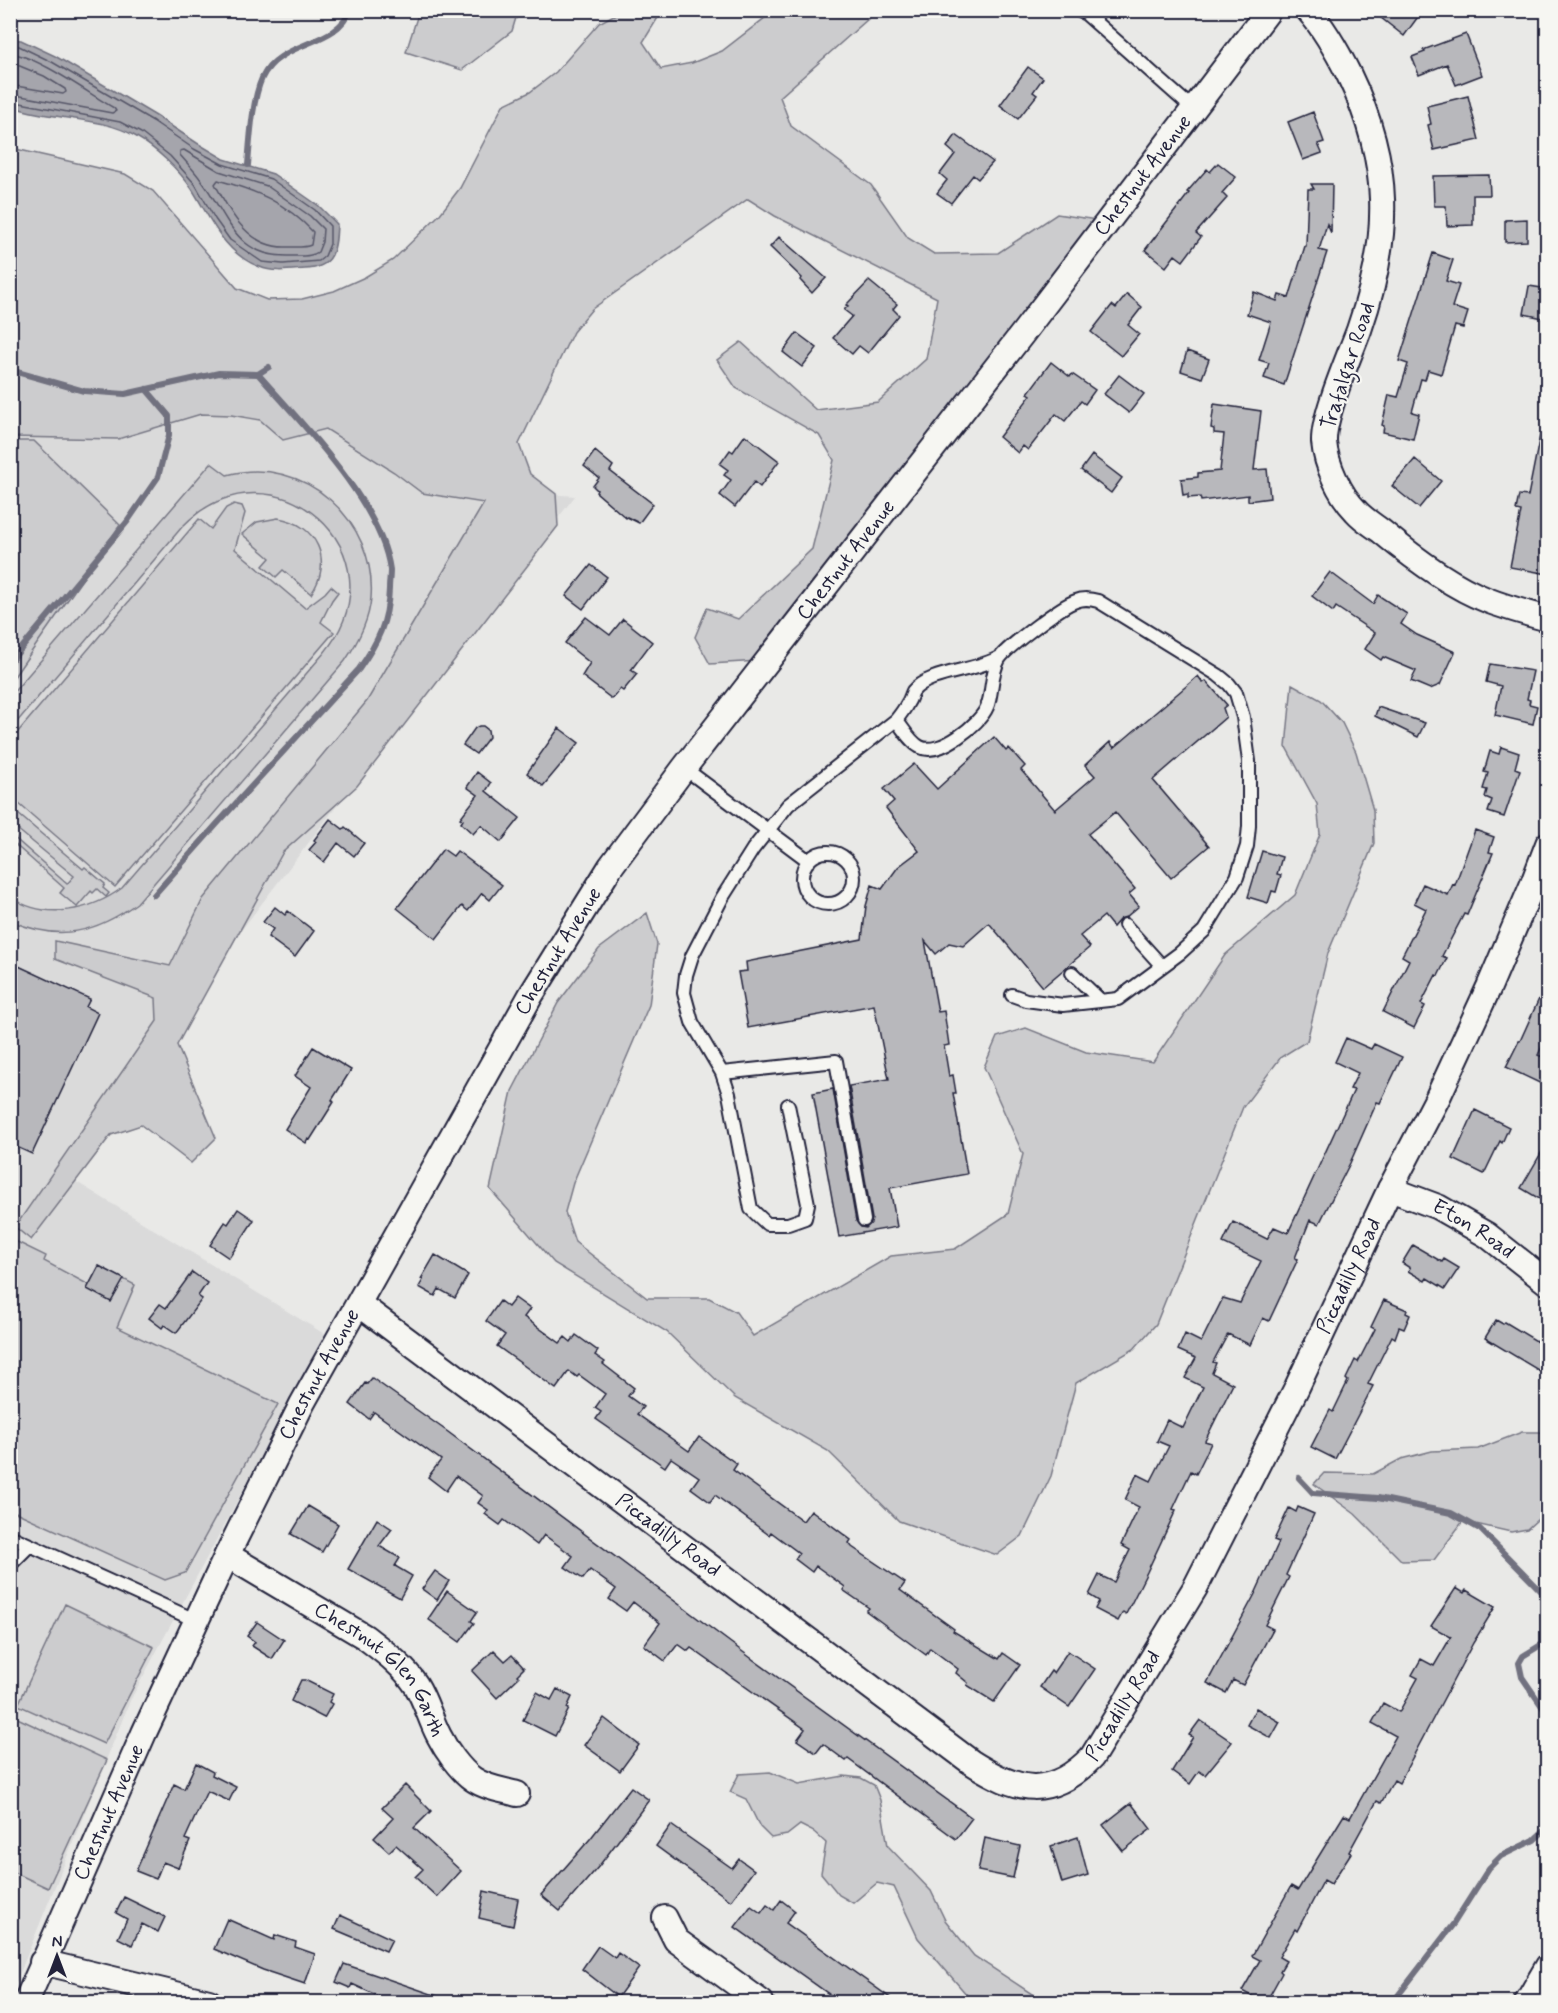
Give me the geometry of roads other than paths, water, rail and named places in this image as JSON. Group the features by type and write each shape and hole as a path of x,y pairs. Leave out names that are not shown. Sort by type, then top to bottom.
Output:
{"street":[{"name":"Chestnut Avenue","path":"26,2002 144,1733 227,1555 302,1404 479,1084 611,866 684,768 1016,342 1269,10"},
{"name":"Trafalgar Road","path":"1308,10 1338,52 1362,101 1377,150 1384,202 1380,248 1371,294 1327,419 1324,442 1330,466 1342,491 1356,511 1400,547 1445,578 1485,600 1548,619"},
{"name":"Piccadilly Road","path":"359,1304 971,1762 1010,1784 1039,1787 1066,1779 1080,1770 1092,1757 1195,1588 1297,1387 1390,1189 1438,1097 1484,997 1548,844"},
{"name":"Eton Road","path":"1390,1189 1438,1208 1487,1234 1548,1284"},
{"name":"Chestnut Glen Garth","path":"227,1555 365,1637 386,1653 415,1683 426,1701 439,1736 472,1779 490,1787 518,1794"},
{"path":"664,1918 676,1940 761,2002"},
{"path":"42,1962 170,1997 209,2002"},
{"path":"1527,2002 1548,1966"}],"lane":[{"path":"1078,10 1086,14 1193,109"},
{"path":"788,1105 808,1204 805,1218 788,1224 767,1224 752,1209 729,1094 722,1073 692,1022 684,993 686,975 692,956 722,898 753,849 788,805 896,720 907,706 913,691 926,680 990,663 1060,608 1074,601 1085,599 1098,601 1218,675 1236,693 1243,717 1250,761 1250,826 1247,846 1237,877 1204,931 1118,999 1063,1005 1026,1000 1012,995"},
{"path":"896,720 920,747 928,750 952,742 984,713 995,668 1001,656"},
{"path":"684,768 809,861"},
{"path":"823,853 839,855 846,860 854,875 854,883 846,897 830,904 813,900 803,886 804,869 809,861 823,853"},
{"path":"1125,926 1162,966"},
{"path":"1072,973 1101,1001"},
{"path":"722,1073 836,1061 864,1220"},
{"path":"10,1536 197,1621"},
{"path":"10,1565 30,1545"}],"water":[{"path":"10,39 21,40 55,56 224,159 273,174 319,206 337,224 336,241 328,261 315,268 282,271 260,267 237,254 228,245 186,181 143,141 121,129 106,125 26,111 11,106"}],"waterway":[{"path":"248,165 254,109 262,78 270,66 281,57 333,31 343,22 350,10"},
{"path":"10,370 84,391 125,394 219,373 258,374 269,367"},
{"path":"154,895 359,669 377,641 387,612 390,570 384,544 372,518 356,492 317,440 258,374"},
{"path":"10,662 127,522 158,477 169,435 169,416 146,389"},
{"path":"1299,1478 1313,1493 1378,1498 1451,1513 1480,1529 1543,1593 1548,1604"},
{"path":"1548,1632 1544,1643 1523,1656 1519,1663 1522,1677 1548,1715"},
{"path":"1393,2002 1454,1923 1489,1868 1501,1856 1534,1840 1548,1827"}]}
